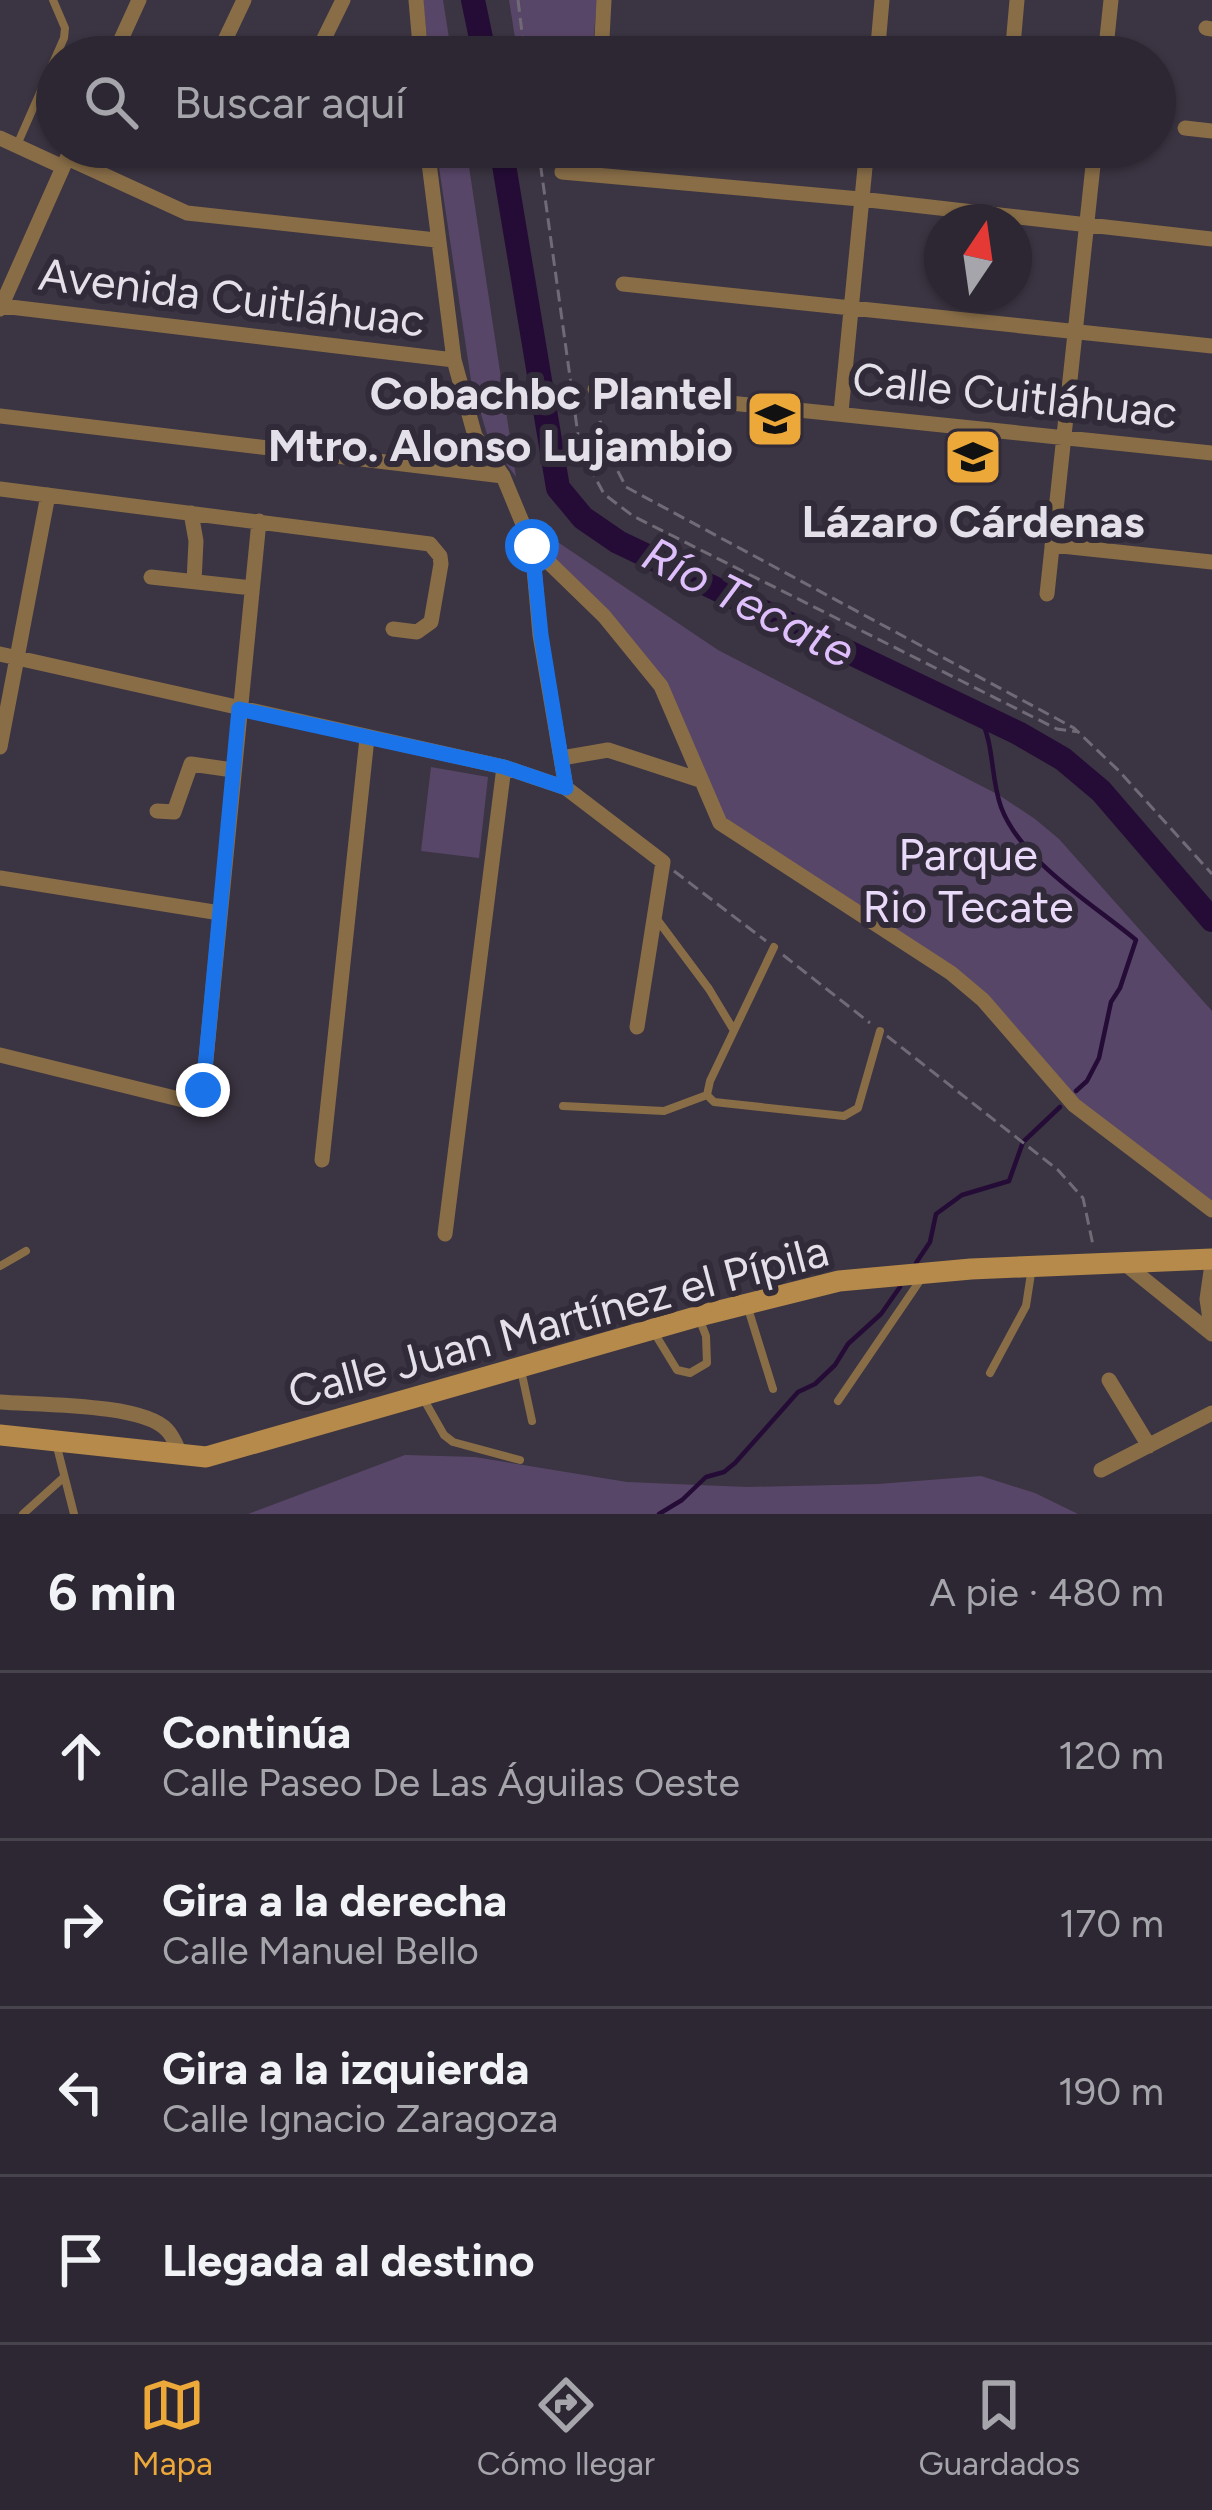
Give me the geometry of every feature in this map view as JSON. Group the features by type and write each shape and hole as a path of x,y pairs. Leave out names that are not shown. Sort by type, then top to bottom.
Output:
{"main road":[{"name":"Calle Juan Martínez el Pípila","path":"0,1436 206,1457 699,1316 839,1281 1032,1266 1212,1261"}],"street":[{"path":"122,36 139,0"},
{"path":"227,36 244,0"},
{"path":"325,36 343,0"},
{"path":"416,0 419,36"},
{"path":"602,36 604,0"},
{"path":"879,36 882,0"},
{"path":"1013,36 1016,0"},
{"path":"1108,36 1112,0"},
{"path":"1185,128 1212,131"},
{"path":"0,137 36,150"},
{"path":"1,308 62,168"},
{"path":"93,168 161,205 187,213 436,239"},
{"path":"429,168 454,360 476,436 503,476 532,546 566,788"},
{"path":"842,412 864,168"},
{"path":"1047,594 1093,168"},
{"path":"562,172 1212,238"},
{"path":"623,284 1212,346"},
{"name":"Avenida Cuitláhuac","path":"1,308 454,360"},
{"name":"Calle Cuitláhuac","path":"595,389 1212,453"},
{"path":"0,416 503,476"},
{"path":"0,489 430,544 441,564 431,622 417,632 393,628"},
{"path":"0,747 9,656 48,494"},
{"path":"191,513 196,541 194,582"},
{"path":"0,1055 183,1100 198,1097 206,1081 259,521"},
{"path":"1052,545 1212,562"},
{"path":"532,546 604,616 661,686 720,823 951,973 983,1000 1074,1105 1212,1210"},
{"path":"151,577 252,588"},
{"path":"9,656 504,767 566,788 663,862 637,1027"},
{"path":"322,1160 367,738"},
{"path":"562,758 608,750 700,780"},
{"path":"157,811 174,812 189,766 233,770"},
{"path":"445,1234 504,767"},
{"path":"0,878 220,913"},
{"path":"1212,1261 1207,1299 1212,1334"},
{"path":"1124,1263 1212,1334"},
{"path":"1109,1380 1149,1446"},
{"path":"0,1402 128,1413 154,1420 169,1431 181,1455"},
{"path":"1101,1470 1212,1413"}],"lane":[{"path":"53,0 64,36"},
{"path":"17,145 36,102"},
{"path":"654,915 710,989 734,1030"},
{"path":"707,1095 774,947"},
{"path":"707,1095 714,1102 844,1115 858,1108 880,1031"},
{"path":"563,1106 664,1111 707,1095"},
{"path":"0,1266 26,1251"},
{"path":"990,1373 1026,1306 1032,1266"},
{"path":"838,1401 925,1273"},
{"path":"746,1303 773,1389"},
{"path":"653,1330 677,1370 690,1372 707,1363 699,1316"},
{"path":"521,1369 532,1421"},
{"path":"422,1397 453,1442 520,1460"},
{"path":"56,1441 74,1514"},
{"path":"23,1514 64,1477"}],"path":[{"path":"518,0 522,36"},
{"path":"539,168 580,449 604,494 633,516 1058,729 1079,732"},
{"path":"559,168 562,172"},
{"path":"595,389 604,444 626,487 1079,732 1212,874"},
{"path":"663,862 1058,1170 1083,1198 1097,1263"}],"green space":[{"path":"423,0 443,0 449,36 427,36"},
{"path":"509,0 597,0 594,36 515,36"},
{"path":"439,168 469,168 516,477 489,441 471,380"},
{"name":"Parque Rio Tecate","path":"525,520 718,650 999,795 1059,839 1212,1011 1212,1215 1091,1126 948,972 717,816 677,712 552,563"},
{"path":"431,767 488,777 479,858 421,851"},
{"path":"405,1455 475,1457 627,1482 747,1487 981,1476 1035,1493 1078,1514 248,1514"}],"waterway":[{"name":"Río Tecate","path":"473,0 481,36"},
{"name":"Río Tecate","path":"505,168 558,488 583,518 618,542 1018,733 1063,759 1101,791 1212,920"},
{"path":"979,715 1001,807 1024,846 1136,940 1111,1002 1099,1058 1076,1091"},
{"path":"916,1263 930,1242 936,1214 962,1195 1009,1181 1023,1142 1060,1107"},
{"path":"659,1514 706,1477 735,1463 798,1392 835,1365 900,1287"}],"place":[{"name":"Cobachbc Plantel Mtro. Alonso Lujambio","path":"775,419"},
{"name":"Lázaro Cárdenas","path":"973,457"}],"route":[{"path":"203,1090 239,709 504,767 566,788 532,546"}]}
